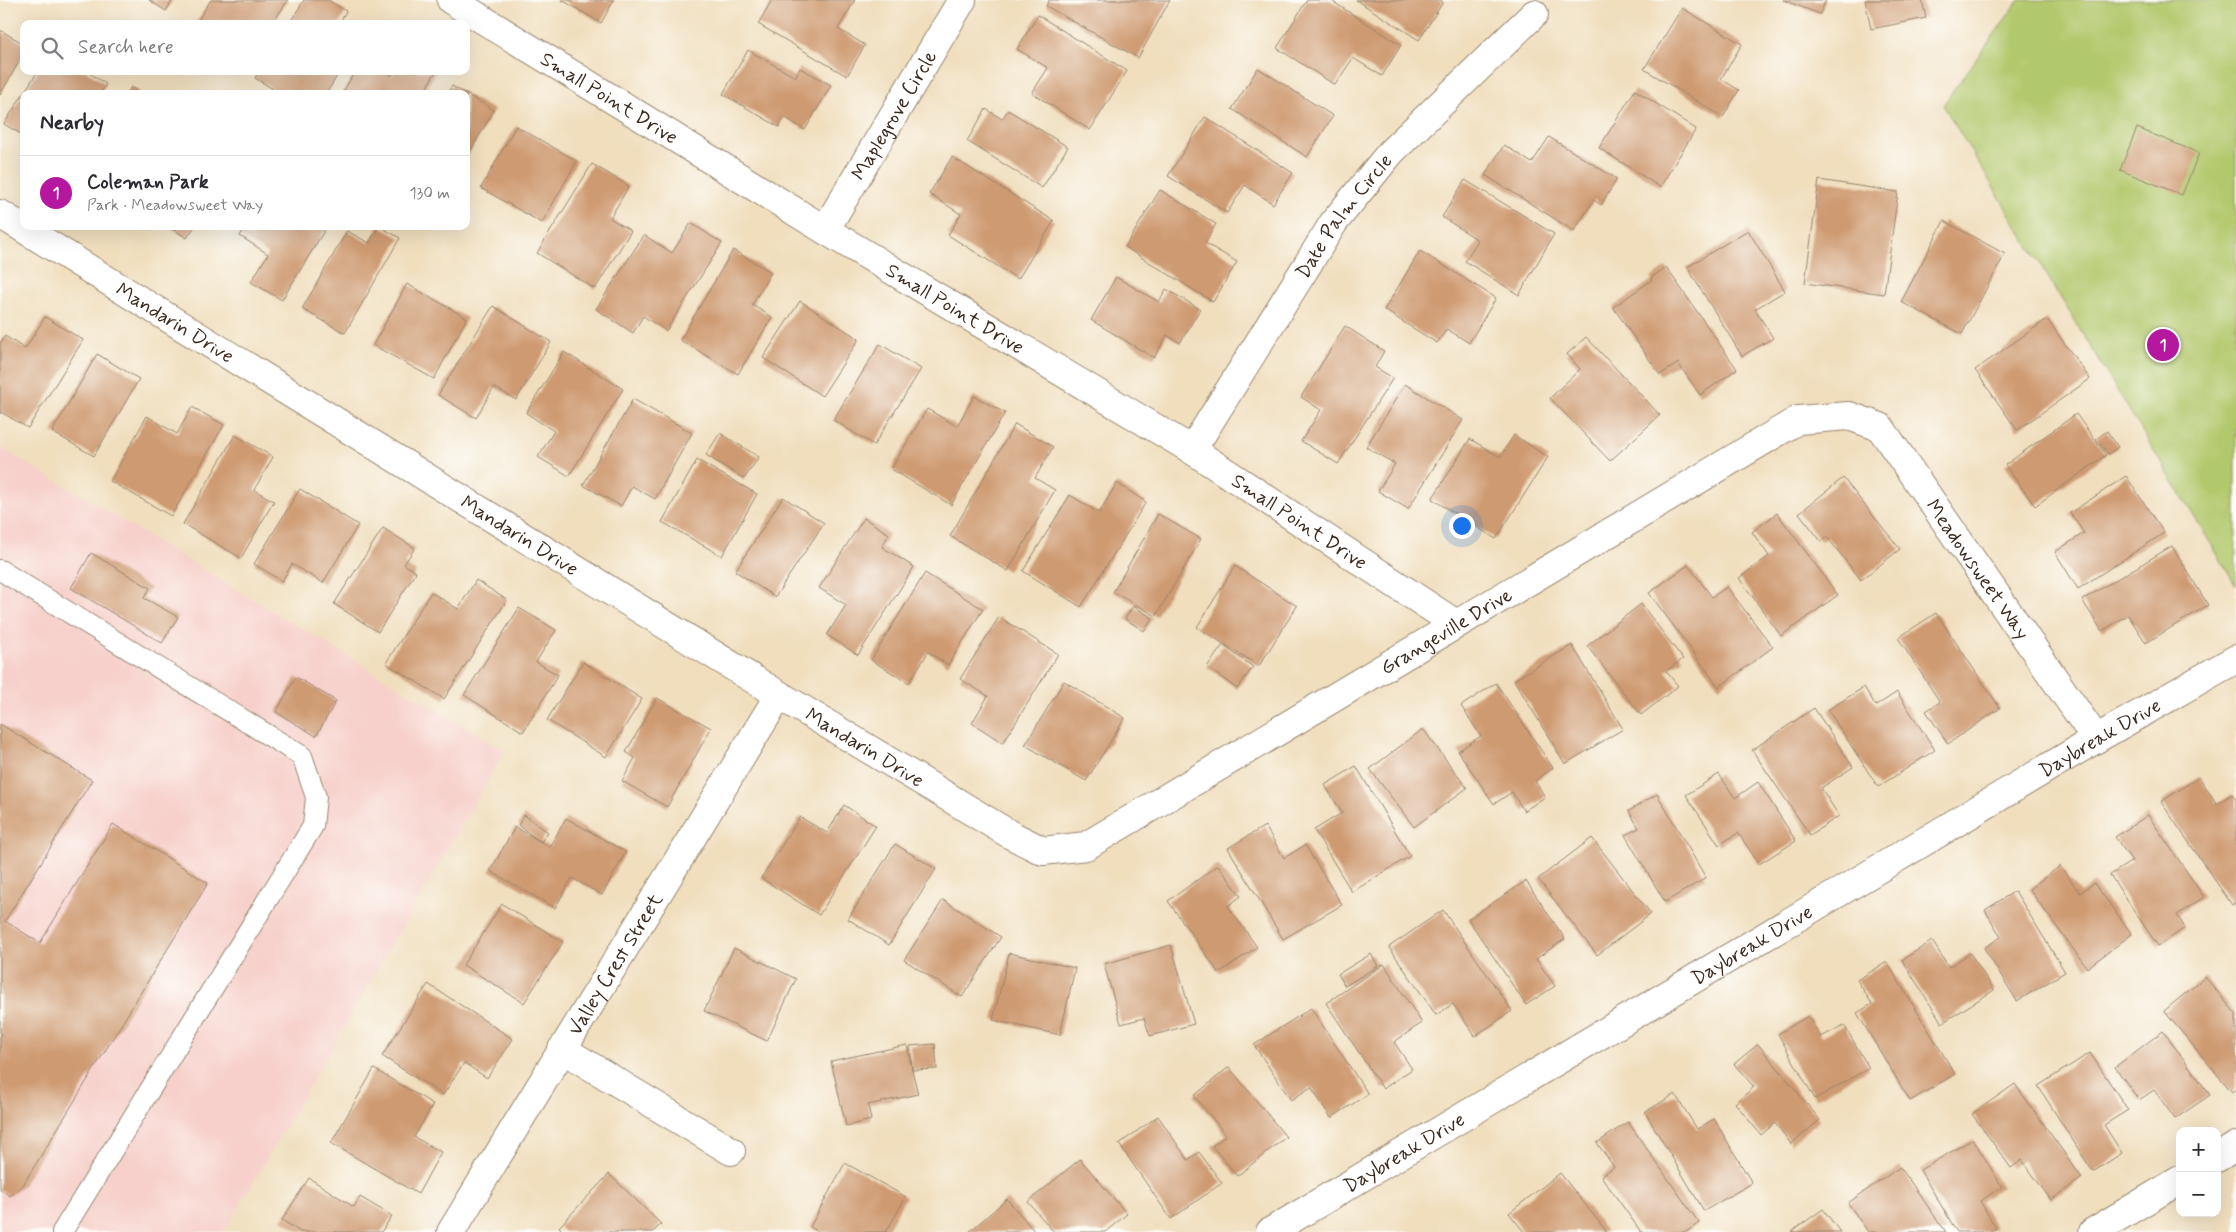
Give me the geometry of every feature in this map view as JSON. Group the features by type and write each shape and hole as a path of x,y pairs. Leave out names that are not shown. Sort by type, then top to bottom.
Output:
{"street":[{"name":"Small Point Drive","path":"451,0 824,230 1192,450 1456,624"},
{"name":"Maplegrove Circle","path":"824,230 962,0"},
{"name":"Date Palm Circle","path":"1192,450 1334,222 1391,152 1534,14"},
{"name":"Mandarin Drive","path":"0,214 20,226"},
{"name":"Mandarin Drive","path":"26,230 779,695 1010,835 1043,851"},
{"name":"Grangeville Drive","path":"1043,851 1086,846 1798,420 1849,416"},
{"name":"Meadowsweet Way","path":"1849,416 1880,427 2096,739"},
{"name":"Daybreak Drive","path":"1270,1232 2096,739 2236,659"},
{"name":"Valley Crest Street","path":"451,1232 779,695"},
{"path":"562,1049 731,1151"},
{"path":"2221,1155 2236,1146"},
{"path":"2093,1232 2176,1182"}],"lane":[{"path":"0,570 302,756 316,797 313,826 62,1232"}],"shaded area":[{"path":"0,447 505,751 224,1232 0,1232"}],"green space":[{"path":"2019,0 2236,0 2236,585 1943,105"}],"building":[{"path":"149,0 173,0 166,11"},
{"path":"211,0 288,0 275,20 198,20"},
{"path":"304,0 328,0 346,11 341,20 292,20"},
{"path":"562,0 614,0 601,23"},
{"path":"772,0 855,0 838,29 865,45 847,76 758,24"},
{"path":"1049,0 1170,0 1138,58 1046,6"},
{"path":"1307,0 1330,0 1401,45 1382,76 1353,58 1335,85 1277,48"},
{"path":"1356,0 1440,0 1443,2 1419,40"},
{"path":"1783,0 1826,0 1820,14"},
{"path":"1865,0 1922,0 1926,18 1871,29"},
{"path":"1682,8 1742,44 1721,79 1739,90 1723,117 1644,69"},
{"path":"1038,15 1127,71 1090,130 1032,93 1048,68 1017,49"},
{"path":"0,30 20,42 20,60 0,95"},
{"path":"748,50 795,77 800,68 831,85 805,130 784,117 779,127 723,94"},
{"path":"1258,68 1333,116 1307,157 1232,109"},
{"path":"35,75 92,75 106,84 102,90 26,90"},
{"path":"257,75 338,75 328,90 272,90 255,78"},
{"path":"353,75 434,75 425,90 344,90"},
{"path":"452,86 459,90 450,90"},
{"path":"1635,90 1696,129 1660,187 1599,148"},
{"path":"470,96 494,110 470,152"},
{"path":"20,99 20,134 4,124"},
{"path":"986,109 1002,119 1008,110 1068,147 1042,188 967,141"},
{"path":"1205,117 1293,173 1273,204 1245,185 1227,213 1168,176"},
{"path":"516,126 577,161 542,223 481,188"},
{"path":"2137,128 2199,153 2182,195 2120,170"},
{"path":"1549,137 1617,179 1601,205 1594,200 1574,231 1485,175 1504,145 1532,163"},
{"path":"952,157 1054,221 1018,279 948,235 961,214 929,194"},
{"path":"592,164 629,186 610,218 631,231 595,289 537,253"},
{"path":"1465,180 1554,234 1519,295 1465,261 1478,240 1442,217"},
{"path":"1819,180 1898,192 1884,294 1805,283"},
{"path":"1160,190 1216,224 1205,243 1237,262 1213,302 1125,247"},
{"path":"1944,221 2005,254 1962,334 1901,302"},
{"path":"691,223 722,243 666,331 643,316 633,333 596,309 644,235 672,253"},
{"path":"174,230 192,230 187,238"},
{"path":"244,230 325,230 282,300 251,282 268,254 240,236"},
{"path":"377,230 386,230 400,238 345,333 302,309 347,231 369,243"},
{"path":"1748,230 1785,291 1755,309 1773,338 1742,356 1687,267"},
{"path":"733,250 771,272 752,305 772,317 738,374 680,340"},
{"path":"1420,251 1496,298 1469,343 1447,329 1437,343 1384,310"},
{"path":"1666,267 1737,369 1700,395 1678,363 1660,375 1613,307 1652,280 1651,278"},
{"path":"1116,277 1159,302 1166,289 1200,309 1180,343 1167,335 1154,358 1091,320"},
{"path":"407,284 467,318 434,379 373,345"},
{"path":"800,301 859,339 822,396 763,358"},
{"path":"493,306 551,342 516,400 494,387 476,418 438,395"},
{"path":"45,317 83,340 28,428 1,412 0,414 0,343 5,336 25,349"},
{"path":"2047,319 2090,379 2017,430 1975,370"},
{"path":"1345,326 1384,351 1375,367 1393,378 1338,464 1301,441 1321,410 1301,397"},
{"path":"1586,337 1660,415 1610,461 1550,398 1580,369 1567,354"},
{"path":"880,344 921,369 874,445 833,420"},
{"path":"564,352 623,389 569,476 538,457 554,431 526,413"},
{"path":"97,354 139,379 94,456 52,432"},
{"path":"1405,384 1463,420 1408,509 1378,491 1395,464 1366,447"},
{"path":"974,396 1005,413 951,505 891,469 927,409 957,426"},
{"path":"633,399 692,433 655,499 632,486 621,506 583,485"},
{"path":"192,407 224,425 171,516 110,481 147,416 177,434"},
{"path":"2076,414 2106,455 2035,506 2005,465"},
{"path":"1015,424 1053,447 1035,478 1055,490 1008,571 950,536"},
{"path":"2107,431 2118,447 2108,454 2096,439"},
{"path":"720,433 759,457 744,479 706,455"},
{"path":"235,435 273,457 254,490 274,501 241,558 183,524"},
{"path":"1514,435 1548,457 1496,539 1432,499 1470,439 1500,457"},
{"path":"697,460 757,494 722,556 662,522"},
{"path":"2126,476 2164,533 2078,589 2055,552 2084,533 2070,513"},
{"path":"1843,478 1900,549 1861,580 1827,537 1821,541 1799,513"},
{"path":"1117,483 1146,502 1081,607 1023,571 1070,495 1099,513"},
{"path":"300,489 358,525 323,583 292,564 282,581 254,564"},
{"path":"783,497 824,523 775,597 735,571"},
{"path":"1777,513 1838,595 1781,636 1739,578 1769,556 1752,532"},
{"path":"1158,514 1201,539 1156,616 1113,592"},
{"path":"864,518 889,534 882,547 914,567 858,655 827,635 846,605 819,588"},
{"path":"383,528 415,548 404,564 416,572 378,632 334,604"},
{"path":"2172,546 2208,605 2146,643 2128,615 2102,631 2082,600"},
{"path":"91,553 150,588 144,598 178,617 162,643 71,588"},
{"path":"1688,565 1712,597 1727,587 1773,647 1719,687 1649,593"},
{"path":"1235,566 1297,606 1259,666 1197,627"},
{"path":"925,573 983,609 948,665 928,652 909,683 871,660"},
{"path":"476,580 507,600 444,699 386,663 431,592 458,609"},
{"path":"1641,604 1683,659 1666,671 1678,686 1641,715 1587,646"},
{"path":"1133,606 1153,618 1144,631 1125,619"},
{"path":"519,608 556,630 536,662 558,675 523,732 464,695"},
{"path":"1936,613 2000,708 1948,744 1926,711 1940,702 1898,638"},
{"path":"999,617 1058,654 1003,743 972,723 988,696 960,679"},
{"path":"1223,645 1253,667 1237,689 1207,667"},
{"path":"1572,645 1623,729 1565,764 1514,680"},
{"path":"583,662 642,699 606,757 547,720"},
{"path":"296,677 336,701 316,736 276,712"},
{"path":"1064,681 1125,718 1086,781 1025,745"},
{"path":"1496,683 1553,768 1535,781 1545,797 1524,811 1512,792 1494,804 1458,751 1481,736 1461,706"},
{"path":"1864,687 1876,706 1897,692 1935,750 1878,787 1828,710"},
{"path":"657,698 711,728 667,807 622,781 635,758 626,752"},
{"path":"1814,708 1853,767 1821,788 1839,816 1810,835 1752,750"},
{"path":"0,724 92,780 5,921 40,943 113,824 208,883 23,1185 10,1196 0,1189 0,1037 2,1034 0,1033"},
{"path":"1423,729 1467,788 1414,827 1370,769"},
{"path":"1356,766 1410,856 1352,892 1314,830 1342,813 1325,785"},
{"path":"1719,774 1735,798 1758,782 1796,841 1759,864 1738,833 1719,845 1686,795"},
{"path":"2199,777 2217,804 2232,794 2236,799 2236,902 2232,905 2161,802"},
{"path":"1657,794 1706,878 1665,902 1625,835 1639,828 1629,811"},
{"path":"844,805 876,826 819,915 761,878 800,817 827,833"},
{"path":"524,815 548,832 541,842 518,825"},
{"path":"2148,815 2204,897 2177,915 2185,928 2158,946 2110,875 2132,861 2115,837"},
{"path":"566,818 626,852 602,895 572,878 555,908 490,871 515,827 550,847"},
{"path":"1265,826 1284,858 1305,845 1342,905 1283,939 1228,848"},
{"path":"1592,838 1651,914 1597,955 1538,879"},
{"path":"895,844 936,869 889,945 848,919"},
{"path":"1218,865 1241,896 1228,906 1257,947 1219,973 1168,901"},
{"path":"2060,866 2080,893 2094,883 2132,934 2087,968 2029,889"},
{"path":"1526,881 1565,939 1536,959 1555,986 1526,1005 1468,919"},
{"path":"2015,891 2065,972 2017,1001 1984,948 2001,937 1985,910"},
{"path":"943,900 1001,937 962,997 904,960"},
{"path":"502,904 563,942 524,1003 463,965"},
{"path":"1443,910 1512,1011 1475,1036 1453,1004 1436,1015 1389,947"},
{"path":"1932,941 1949,967 1970,953 1994,990 1942,1023 1902,960"},
{"path":"1171,945 1194,1024 1150,1036 1144,1018 1121,1024 1104,964"},
{"path":"734,948 796,979 767,1041 704,1011"},
{"path":"1009,953 1075,968 1060,1035 993,1020"},
{"path":"1371,954 1378,966 1345,986 1338,974"},
{"path":"1887,962 1955,1074 1910,1101 1857,1013 1872,1004 1857,980"},
{"path":"1384,964 1422,1023 1394,1042 1412,1069 1383,1089 1326,1003"},
{"path":"2205,977 2236,1014 2236,1089 2232,1092 2164,1011"},
{"path":"428,984 513,1039 487,1078 464,1063 443,1095 382,1056"},
{"path":"1311,1008 1368,1094 1331,1118 1311,1087 1291,1100 1254,1045"},
{"path":"1808,1016 1821,1037 1844,1025 1869,1068 1815,1099 1778,1034"},
{"path":"2163,1031 2210,1095 2175,1119 2154,1090 2139,1100 2115,1067"},
{"path":"935,1044 937,1069 912,1070 910,1046"},
{"path":"1758,1044 1820,1120 1791,1144 1775,1123 1761,1135 1735,1103 1754,1087 1734,1064"},
{"path":"907,1045 918,1094 868,1105 871,1120 846,1126 831,1061"},
{"path":"2090,1053 2128,1110 2104,1125 2122,1153 2093,1172 2038,1086"},
{"path":"1229,1067 1286,1137 1237,1176 1212,1146 1226,1135 1194,1096"},
{"path":"374,1069 433,1104 414,1137 441,1152 418,1194 331,1143"},
{"path":"2015,1084 2082,1178 2051,1200 2022,1160 2011,1168 1972,1114"},
{"path":"1675,1094 1697,1129 1714,1119 1752,1183 1704,1211 1645,1112"},
{"path":"1158,1116 1188,1160 1199,1152 1222,1183 1171,1219 1119,1144"},
{"path":"1628,1122 1699,1223 1686,1232 1641,1232 1601,1176 1614,1167 1597,1143"},
{"path":"1973,1139 2002,1187 1980,1201 1996,1228 1988,1232 1957,1232 1920,1170"},
{"path":"1080,1159 1127,1214 1105,1232 1054,1232 1028,1202"},
{"path":"845,1163 906,1197 886,1232 819,1232 810,1227"},
{"path":"1900,1167 1946,1232 1868,1232 1848,1203"},
{"path":"1560,1173 1607,1232 1524,1232 1509,1213"},
{"path":"609,1174 661,1224 653,1232 564,1232 559,1227"},
{"path":"309,1178 354,1207 360,1197 392,1216 381,1232 300,1232 282,1220"},
{"path":"1007,1199 1035,1232 969,1232"},
{"path":"1823,1209 1840,1232 1791,1232"}],"place":[{"name":"Coleman Park","path":"2163,345"}]}
